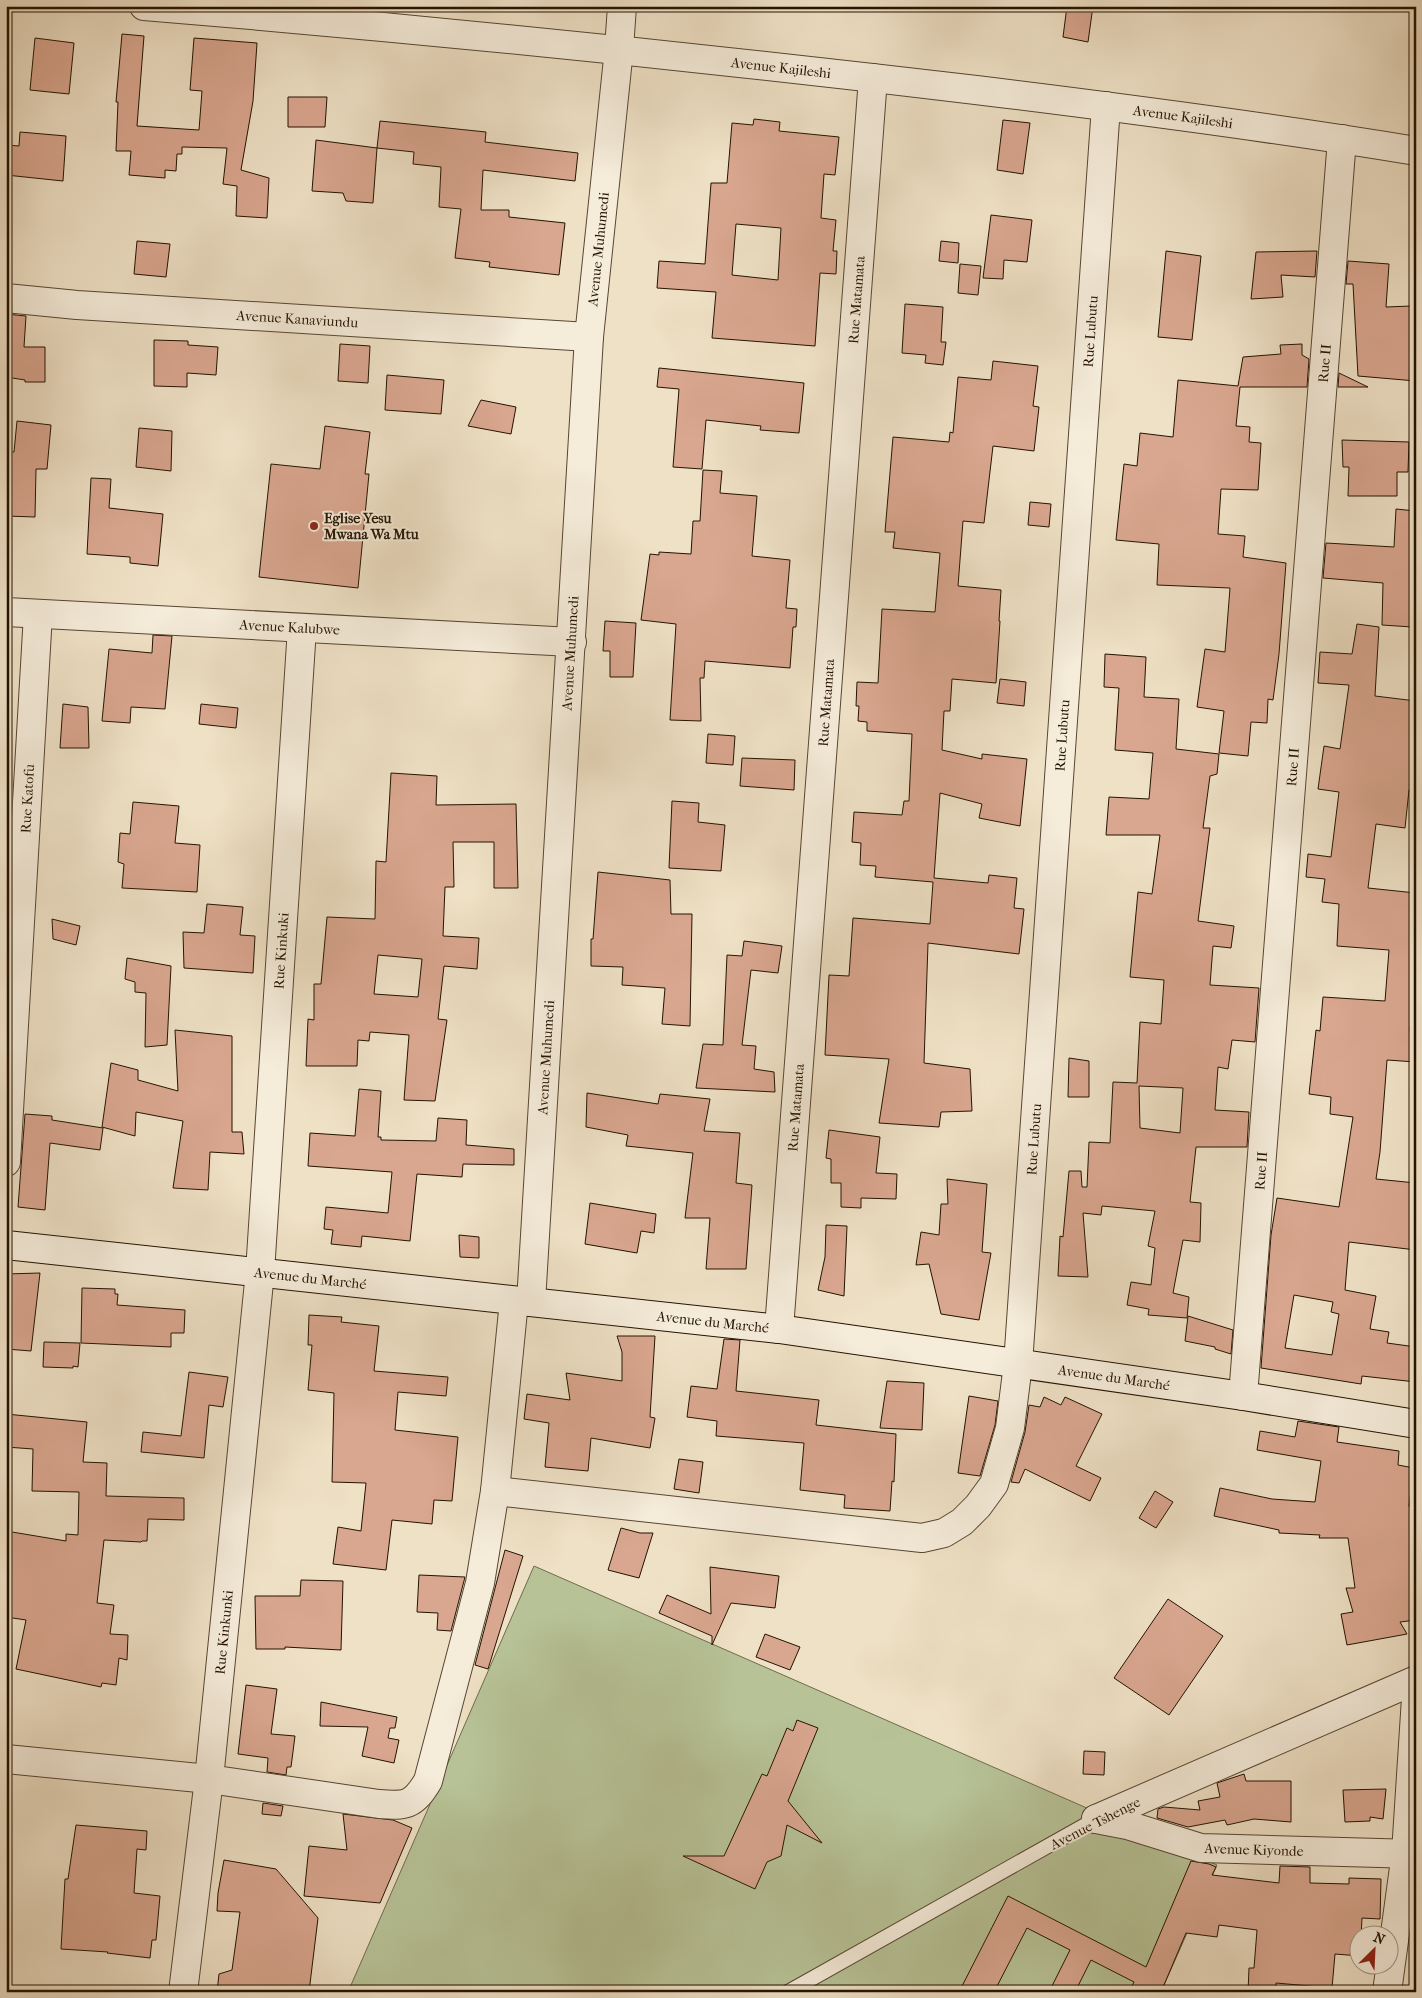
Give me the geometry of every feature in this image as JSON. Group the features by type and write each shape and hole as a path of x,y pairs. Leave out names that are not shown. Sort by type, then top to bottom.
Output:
{"street":[{"name":"Avenue Kajileshi","path":"144,6 257,11 619,49 1106,106 1416,151"},
{"name":"Avenue Muhumedi","path":"6,1759 209,1779 401,1806 418,1798 428,1782 480,1583 523,1301 572,642 589,338 622,6"},
{"name":"Rue Matamata","path":"779,1330 873,78"},
{"name":"Rue Lubutu","path":"495,1491 922,1538 944,1533 962,1522 978,1506 994,1484 1010,1428 1018,1364 1106,106"},
{"name":"Rue II","path":"1243,1396 1342,139"},
{"name":"Avenue Kanaviundu","path":"6,298 77,305 589,338"},
{"name":"Avenue Kalubwe","path":"6,612 572,642"},
{"name":"Rue Katofu","path":"6,1162 38,614"},
{"name":"Rue Kinkuki","path":"260,1272 302,628"},
{"name":"Avenue du Marché","path":"6,1245 779,1330 1243,1396 1416,1424"},
{"name":"Rue Kinkunki","path":"183,1992 209,1779 260,1272"},
{"name":"Avenue Tshenge","path":"1096,1819 1416,1680"},
{"path":"1387,1992 1411,1854 1416,1698"},
{"name":"Avenue Kiyonde","path":"1096,1819 1127,1825 1202,1848 1411,1854"}],"lane":[{"name":"Avenue Tshenge","path":"788,1992 1096,1819"}],"green space":[{"path":"534,1566 1217,1865 1161,1992 348,1992"}],"building":[{"path":"1067,6 1093,6 1088,42 1063,37"},
{"path":"122,34 144,36 137,126 199,130 202,91 190,90 194,38 257,43 253,101 241,170 269,178 267,218 236,216 237,186 223,184 227,148 182,147 182,154 177,154 176,171 165,170 165,178 129,175 131,151 116,151 118,102 116,102"},
{"path":"35,38 74,43 69,94 30,90"},
{"path":"288,97 327,97 325,127 288,127"},
{"path":"754,119 780,122 779,131 839,137 835,175 824,174 821,218 836,220 833,251 837,251 836,274 820,273 815,346 712,338 716,292 657,288 659,261 705,264 711,183 727,183 732,123 753,125","holes":["736,224 781,228 778,280 732,275"]},
{"path":"1003,120 1030,123 1023,174 997,170"},
{"path":"380,121 486,132 485,142 578,153 575,181 483,170 481,210 509,210 509,217 565,223 559,275 489,267 490,262 455,258 461,209 439,207 441,167 413,164 414,152 377,148"},
{"path":"20,132 66,136 63,181 6,175 6,145 19,146"},
{"path":"316,140 377,148 373,203 346,201 343,193 312,191"},
{"path":"991,215 1032,220 1027,262 1004,260 1003,279 983,278"},
{"path":"137,241 170,244 166,277 134,274"},
{"path":"941,241 959,243 958,263 939,261"},
{"path":"1166,251 1201,256 1192,340 1158,337"},
{"path":"1317,251 1315,277 1281,275 1283,297 1251,299 1256,252"},
{"path":"1348,261 1389,264 1386,307 1411,306 1413,348 1416,348 1416,381 1358,376 1353,284 1346,284"},
{"path":"960,264 981,266 978,295 958,293"},
{"path":"905,304 943,307 941,342 946,342 943,365 925,363 926,355 902,353"},
{"path":"6,314 26,316 24,347 45,347 45,382 25,382 25,380 6,377"},
{"path":"154,340 188,341 188,345 218,347 216,375 187,373 187,387 154,386"},
{"path":"340,344 370,346 368,383 338,381"},
{"path":"1302,344 1302,355 1309,359 1307,387 1240,387 1236,426 1250,427 1249,442 1261,443 1258,490 1221,489 1218,534 1245,536 1243,557 1286,563 1279,654 1273,700 1268,699 1267,723 1251,722 1248,756 1219,753 1224,711 1197,707 1205,649 1225,652 1230,588 1157,585 1159,544 1116,540 1124,464 1137,466 1140,433 1173,437 1178,380 1238,386 1243,357 1281,354 1280,345"},
{"path":"993,361 1038,366 1033,406 1039,407 1034,451 993,446 984,523 963,521 958,586 1001,590 996,683 952,679 950,711 944,711 942,750 982,759 982,754 1027,759 1020,826 979,818 982,804 940,793 934,878 988,883 989,875 1017,878 1014,908 1024,909 1019,954 928,943 924,1063 970,1069 972,1111 941,1112 939,1127 879,1123 889,1059 825,1055 829,975 849,976 853,918 930,924 933,882 875,877 876,866 860,865 861,843 852,842 854,812 902,815 904,801 909,801 912,734 867,731 867,722 858,721 859,706 856,706 857,682 878,683 882,609 935,612 940,553 893,548 895,532 885,532 893,437 949,442 950,432 953,433 958,377 991,380"},
{"path":"659,368 804,383 799,433 760,430 761,426 706,420 702,469 673,467 679,389 657,387"},
{"path":"1339,373 1368,387 1338,387"},
{"path":"387,375 444,380 441,414 385,410"},
{"path":"481,400 516,407 511,434 468,426"},
{"path":"17,421 51,425 47,469 36,469 35,517 6,516 6,452 14,452"},
{"name":"Eglise Yesu Mwana Wa Mtu","path":"325,426 370,432 365,474 369,474 358,588 259,577 271,464 320,469"},
{"path":"139,428 172,431 171,471 136,467"},
{"path":"1342,440 1409,442 1408,472 1397,472 1397,496 1348,496 1349,467 1343,467"},
{"path":"703,470 722,471 720,493 757,496 752,556 790,560 786,608 797,609 796,627 793,627 790,668 705,661 704,678 700,678 701,721 670,720 676,624 641,620 650,554 659,555 659,552 691,554 693,521 700,521"},
{"path":"91,478 111,479 109,508 163,514 158,566 130,563 130,557 87,554"},
{"path":"1030,502 1051,504 1049,527 1028,525"},
{"path":"1396,509 1416,511 1416,625 1412,625 1412,627 1382,625 1383,583 1323,578 1326,543 1394,547"},
{"path":"605,621 636,623 633,677 610,677 610,651 603,651"},
{"path":"1357,624 1379,627 1375,696 1416,701 1416,791 1409,790 1405,828 1376,824 1368,888 1416,893 1416,959 1410,1031 1416,1031 1416,1062 1387,1060 1376,1179 1416,1183 1416,1250 1349,1242 1345,1290 1376,1296 1370,1329 1389,1332 1387,1343 1416,1347 1416,1382 1362,1376 1361,1384 1261,1368 1271,1235 1277,1198 1339,1207 1353,1117 1330,1114 1331,1097 1309,1094 1316,1030 1320,1031 1323,997 1385,1001 1389,950 1337,946 1339,904 1322,902 1325,879 1306,877 1308,854 1331,857 1339,792 1318,789 1324,746 1340,749 1349,685 1318,683 1320,652 1352,654","holes":["1294,1295 1333,1302 1331,1312 1339,1314 1332,1355 1285,1348"]},
{"path":"153,635 172,636 165,709 131,707 130,723 102,721 109,649 152,653"},
{"path":"1105,654 1146,657 1144,697 1179,699 1176,749 1219,754 1217,774 1210,776 1203,828 1210,828 1198,921 1234,926 1231,948 1213,946 1210,985 1259,988 1255,1042 1232,1040 1228,1069 1218,1067 1215,1110 1249,1112 1247,1147 1196,1147 1190,1202 1201,1203 1200,1242 1183,1240 1173,1293 1189,1297 1187,1318 1148,1315 1149,1309 1127,1305 1131,1282 1151,1285 1155,1248 1148,1246 1155,1211 1102,1206 1101,1215 1083,1213 1088,1277 1058,1276 1060,1236 1063,1237 1069,1171 1081,1171 1082,1187 1087,1187 1089,1142 1110,1143 1113,1082 1137,1083 1140,1022 1161,1024 1164,980 1130,977 1138,892 1152,894 1160,835 1106,835 1109,797 1149,799 1153,753 1115,750 1119,688 1104,687","holes":["1139,1086 1183,1088 1180,1133 1140,1128"]},
{"path":"1000,679 1026,682 1024,706 997,703"},
{"path":"63,704 88,707 89,748 60,748"},
{"path":"201,704 238,708 236,728 199,724"},
{"path":"708,734 735,736 733,765 706,763"},
{"path":"742,758 795,760 794,790 740,786"},
{"path":"391,773 437,776 436,805 516,804 518,888 494,888 494,842 453,842 454,887 445,887 443,936 479,938 477,969 444,966 438,1019 447,1020 435,1101 404,1100 409,1035 370,1032 369,1041 358,1040 357,1066 306,1066 308,1019 314,1020 314,984 321,984 327,917 375,919 376,861 386,862","holes":["378,955 422,959 418,997 374,994"]},
{"path":"672,801 699,803 698,822 725,825 721,871 669,868"},
{"path":"133,802 179,806 175,843 200,845 197,892 122,888 124,864 118,862 120,833 130,834"},
{"path":"598,872 670,880 671,914 692,914 690,1026 662,1024 665,988 622,985 623,967 591,966 591,939 593,939"},
{"path":"207,904 243,907 240,935 255,936 253,973 184,968 183,932 204,933"},
{"path":"52,919 80,926 76,945 53,939"},
{"path":"744,941 782,946 778,973 751,970 742,1045 756,1046 754,1069 774,1072 775,1092 696,1088 703,1044 723,1045 727,955 742,956"},
{"path":"127,958 171,966 167,1045 145,1047 146,993 135,992 135,982 125,979"},
{"path":"175,1030 232,1036 232,1132 242,1132 244,1154 210,1152 208,1190 173,1188 183,1121 136,1112 135,1136 102,1127 111,1063 138,1070 138,1080 178,1091"},
{"path":"1069,1058 1089,1061 1089,1097 1068,1097"},
{"path":"359,1089 381,1091 378,1137 381,1137 381,1140 436,1141 438,1118 467,1120 466,1145 514,1149 514,1165 463,1164 462,1177 417,1174 410,1241 362,1236 361,1247 331,1244 333,1230 324,1229 326,1207 388,1213 392,1172 308,1166 310,1133 355,1136"},
{"path":"587,1093 658,1104 660,1094 710,1099 704,1131 740,1133 736,1183 752,1185 746,1269 706,1269 710,1218 685,1218 693,1153 626,1146 628,1135 586,1127"},
{"path":"25,1114 52,1116 52,1120 103,1128 100,1150 50,1143 45,1210 18,1207"},
{"path":"829,1130 880,1137 876,1173 897,1174 896,1199 861,1198 861,1208 841,1207 841,1183 831,1183 831,1159 826,1158"},
{"path":"947,1179 987,1184 982,1252 991,1253 979,1320 941,1314 929,1264 916,1265 921,1232 939,1235 941,1204 948,1204"},
{"path":"590,1203 656,1214 654,1233 641,1231 637,1253 585,1244"},
{"path":"826,1225 847,1226 844,1296 818,1290 825,1257"},
{"path":"459,1235 479,1237 479,1258 460,1257"},
{"path":"40,1273 31,1351 6,1349 6,1274"},
{"path":"82,1288 115,1289 115,1294 118,1294 117,1305 185,1310 184,1333 171,1333 171,1347 81,1343"},
{"path":"309,1315 342,1317 341,1322 379,1326 374,1371 448,1377 446,1396 398,1392 395,1430 458,1437 452,1501 434,1500 432,1524 392,1520 386,1570 333,1564 338,1527 361,1531 366,1483 332,1482 334,1393 308,1390 312,1345 308,1345"},
{"path":"1188,1316 1233,1330 1231,1354 1215,1349 1215,1347 1185,1341"},
{"path":"617,1336 655,1336 650,1417 655,1418 650,1448 591,1438 588,1471 545,1467 549,1423 524,1419 527,1394 570,1400 566,1373 622,1381 622,1352"},
{"path":"724,1339 740,1340 736,1391 819,1400 816,1425 896,1434 894,1482 892,1481 890,1511 844,1508 845,1495 800,1490 804,1443 716,1436 717,1421 687,1417 691,1386 717,1389"},
{"path":"44,1342 80,1343 78,1367 43,1367"},
{"path":"189,1372 228,1377 223,1407 209,1405 204,1458 141,1452 143,1432 181,1436"},
{"path":"887,1381 924,1383 922,1430 880,1428"},
{"path":"969,1396 998,1401 995,1425 980,1476 958,1473"},
{"path":"1044,1397 1061,1405 1065,1397 1102,1414 1076,1466 1101,1478 1090,1501 1025,1469 1019,1483 1011,1482 1025,1432 1029,1405 1040,1407"},
{"path":"6,1414 87,1422 83,1462 107,1463 106,1496 184,1498 184,1520 148,1519 147,1541 104,1540 97,1603 114,1605 110,1634 128,1635 127,1660 119,1658 116,1685 102,1683 101,1687 16,1669 26,1620 6,1617 6,1531 66,1541 66,1534 78,1535 79,1492 32,1491 33,1449 6,1447"},
{"path":"1298,1421 1339,1427 1337,1442 1399,1451 1398,1465 1414,1468 1409,1506 1416,1507 1416,1620 1400,1622 1407,1634 1347,1645 1341,1614 1353,1612 1346,1588 1355,1588 1348,1538 1319,1538 1320,1535 1279,1533 1279,1530 1214,1516 1220,1488 1272,1499 1315,1502 1321,1461 1257,1450 1260,1431 1295,1437"},
{"path":"679,1459 703,1462 699,1493 674,1489"},
{"path":"1155,1491 1173,1502 1156,1528 1139,1518"},
{"path":"621,1528 640,1533 653,1533 639,1578 608,1570"},
{"path":"505,1550 523,1556 488,1669 475,1665"},
{"path":"710,1567 779,1576 775,1608 731,1603 712,1645 712,1636 659,1613 667,1595 711,1614"},
{"path":"419,1575 465,1577 451,1631 437,1630 438,1613 417,1612"},
{"path":"301,1580 343,1581 341,1650 285,1647 285,1649 256,1649 255,1596 300,1596"},
{"path":"1168,1599 1223,1636 1169,1715 1114,1678"},
{"path":"765,1634 800,1647 790,1670 756,1657"},
{"path":"246,1685 277,1689 271,1734 295,1736 291,1767 287,1767 286,1775 267,1772 268,1758 238,1754"},
{"path":"321,1702 397,1717 395,1728 390,1728 388,1738 399,1740 394,1763 362,1756 368,1727 320,1726"},
{"path":"797,1720 818,1728 788,1801 822,1843 787,1825 781,1856 767,1862 755,1889 683,1856 724,1856 762,1774 767,1776 787,1728 793,1731"},
{"path":"1084,1751 1105,1752 1104,1775 1083,1774"},
{"path":"1244,1774 1246,1781 1291,1781 1291,1822 1254,1819 1227,1825 1225,1820 1188,1827 1157,1818 1158,1809 1164,1807 1200,1810 1198,1801 1220,1797 1217,1783"},
{"path":"1386,1789 1383,1819 1370,1817 1370,1821 1345,1822 1343,1790"},
{"path":"263,1803 283,1806 281,1816 262,1814"},
{"path":"343,1814 393,1820 412,1828 380,1903 304,1896 309,1846 347,1850"},
{"path":"76,1825 147,1831 146,1850 137,1849 134,1893 160,1896 156,1940 152,1940 150,1958 108,1952 61,1949 65,1879 68,1879"},
{"path":"224,1860 276,1869 318,1918 309,1992 217,1992 219,1974 232,1970 240,1912 217,1911"},
{"path":"1191,1861 1216,1867 1212,1875 1279,1883 1280,1866 1310,1867 1310,1883 1349,1884 1349,1878 1381,1879 1380,1919 1362,1918 1362,1926 1350,1926 1350,1955 1335,1954 1332,1988 1276,1983 1276,1992 1248,1992 1249,1968 1254,1968 1257,1930 1219,1925 1217,1937 1186,1933 1161,1992 1129,1992 1134,1982 1091,1960 1075,1992 1049,1992 1070,1950 1027,1928 994,1992 959,1992 1008,1896 1146,1967"}],"place":[{"name":"Eglise Yesu Mwana Wa Mtu","path":"314,526"}]}
